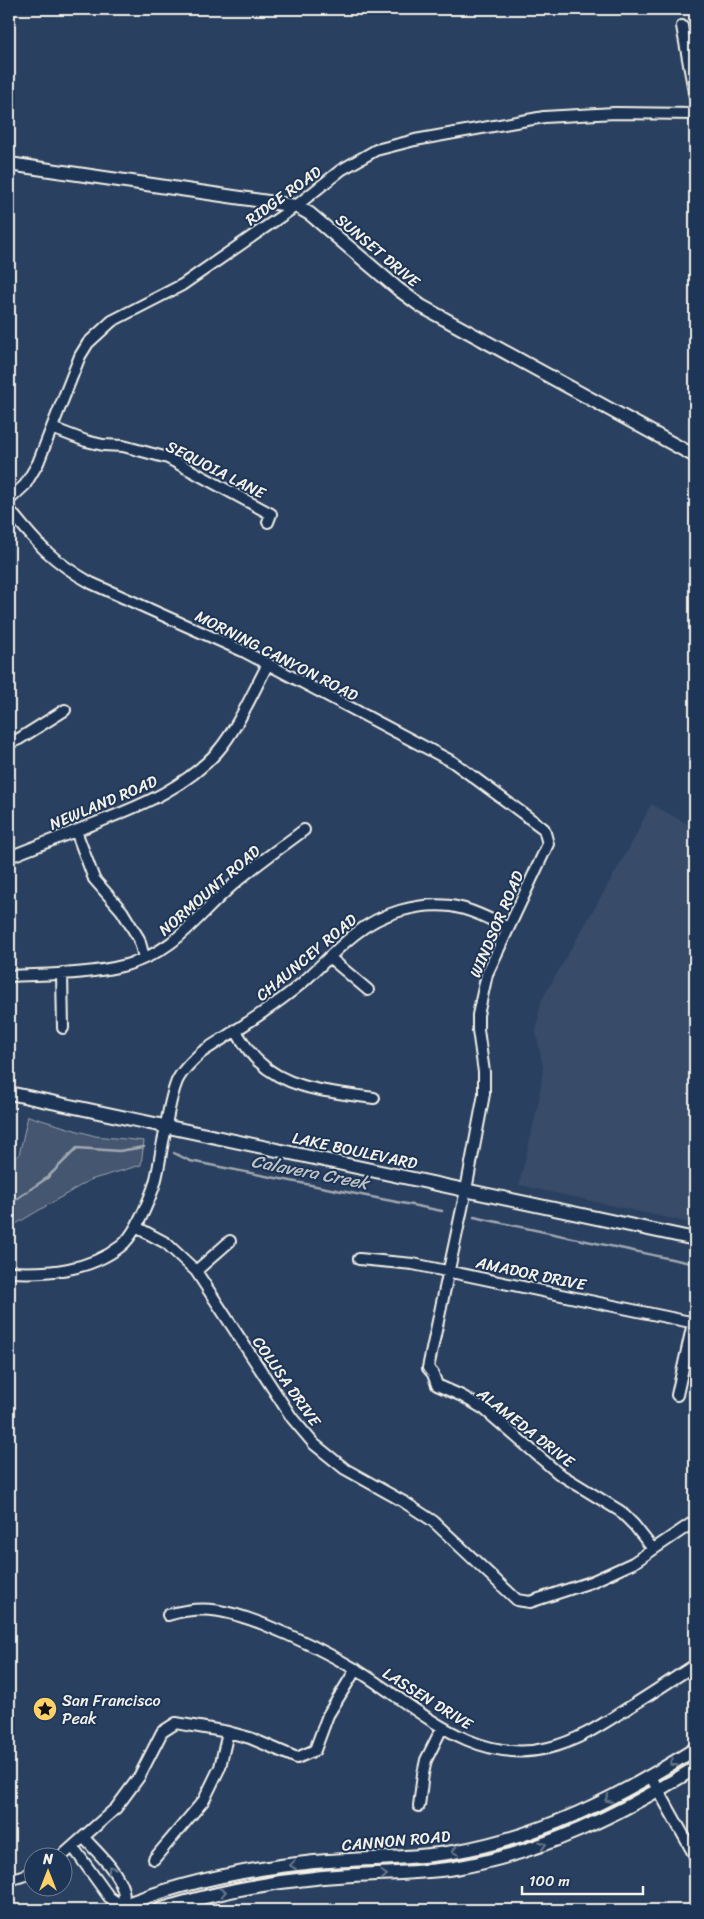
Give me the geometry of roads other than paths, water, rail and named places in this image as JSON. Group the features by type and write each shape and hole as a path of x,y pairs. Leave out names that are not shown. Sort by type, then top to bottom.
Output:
{"main road":[{"name":"SUNSET DRIVE","path":"9,164 296,206 310,214 398,289 421,306 695,456"},
{"name":"LAKE BOULEVARD","path":"9,1093 695,1239"},
{"name":"CANNON ROAD","path":"119,1909 198,1882 257,1869 315,1862 415,1858 490,1844 546,1826 604,1802 651,1777 695,1749"},
{"name":"CANNON ROAD","path":"159,1910 225,1891 259,1885 316,1878 416,1873 494,1859 555,1841 611,1816 659,1791 695,1768"}],"street":[{"path":"682,26 695,97"},
{"name":"RIDGE ROAD","path":"9,500 25,485 38,463 80,356 88,343 112,321 182,285 296,206 341,170 376,150 415,140 544,117 572,114 695,113"},
{"name":"SEQUOIA LANE","path":"52,428 86,441 124,446 168,458 272,514 268,522"},
{"name":"MORNING CANYON ROAD","path":"9,509 32,538 52,558 72,572 91,583 245,652 453,762 538,823"},
{"name":"NEWLAND ROAD","path":"9,857 151,801 177,786 201,768 219,750 268,664"},
{"path":"9,743 19,739 65,710"},
{"name":"WINDSOR ROAD","path":"466,1190 484,1094 484,1072 478,1030 478,1015 487,974 548,844 544,829 538,823"},
{"name":"NORMOUNT ROAD","path":"9,976 94,971 127,964 165,948 189,929 227,890 304,830"},
{"path":"76,831 94,879 122,911 139,939 144,957"},
{"name":"CHAUNCEY ROAD","path":"9,1272 63,1271 100,1259 123,1245 136,1227 154,1188 166,1127 178,1080 192,1061 202,1052 272,1007 371,922 391,914 425,906 451,906 474,912 508,928"},
{"path":"329,957 368,990"},
{"path":"62,973 63,1028"},
{"path":"235,1030 257,1061 286,1081 305,1087 374,1098"},
{"name":"ALAMEDA DRIVE","path":"466,1190 428,1368 438,1385 462,1396 484,1410 558,1473 620,1511 634,1525 652,1549"},
{"name":"COLUSA DRIVE","path":"136,1227 166,1243 196,1271 292,1418 314,1444 344,1469 404,1502 433,1521 518,1600 530,1602 590,1582 633,1563 652,1549"},
{"path":"196,1271 230,1241"},
{"name":"AMADOR DRIVE","path":"359,1259 413,1264 694,1323"},
{"path":"678,1395 694,1323"},
{"path":"652,1549 695,1522"},
{"name":"LASSEN DRIVE","path":"168,1615 184,1610 210,1608 234,1613 300,1639 356,1669 442,1728 469,1742 502,1750 548,1748 578,1738 595,1730 695,1665"},
{"path":"119,1909 73,1847 116,1808 139,1777 162,1732 176,1723 228,1732 250,1738 297,1758 315,1750 328,1715 356,1669"},
{"path":"419,1806 426,1760 442,1728"},
{"path":"154,1859 204,1800 220,1767 228,1732"},
{"path":"651,1777 695,1856"},
{"path":"84,1838 105,1861 120,1883 124,1892 119,1909"},
{"path":"9,1880 22,1875"}],"waterway":[{"name":"Calavera Creek","path":"9,1204 47,1178 77,1148 119,1151 144,1147"},
{"name":"Calavera Creek","path":"174,1153 190,1161 442,1211"},
{"name":"Calavera Creek","path":"474,1217 695,1264"}],"place":[{"name":"San Francisco Peak","path":"45,1709"}]}
